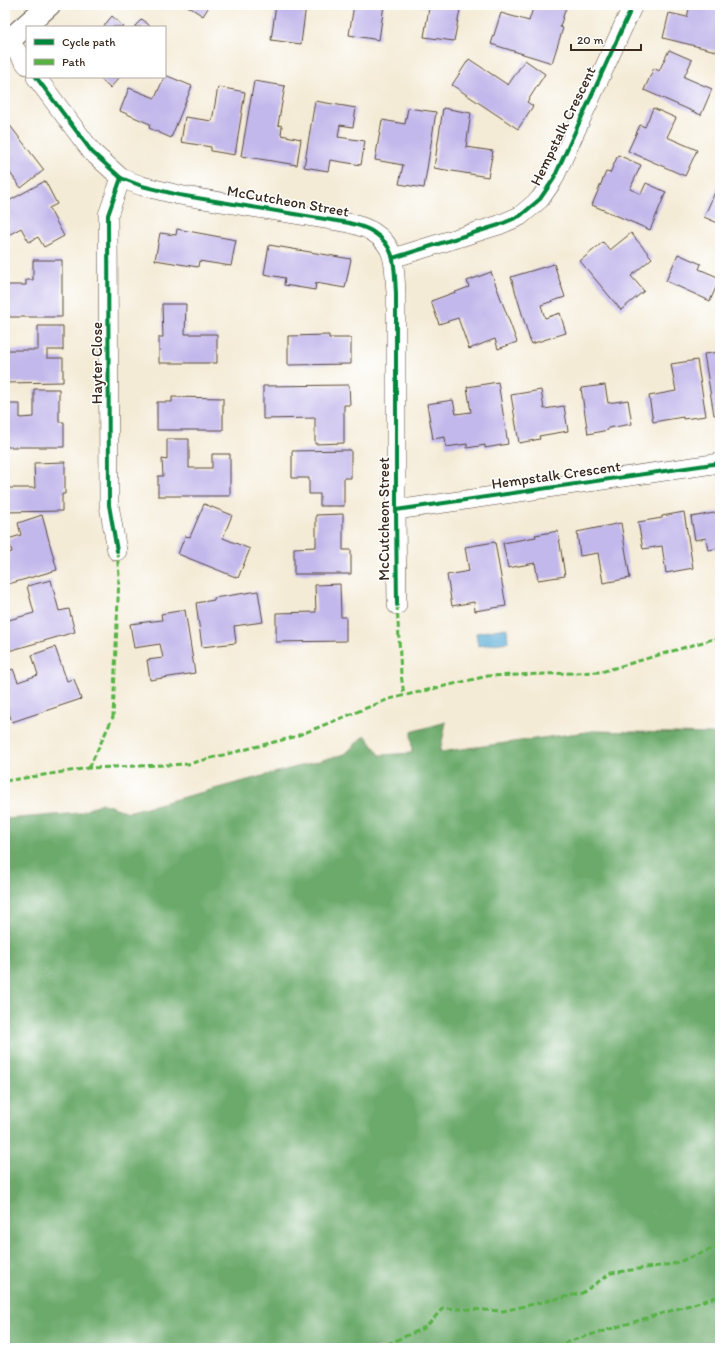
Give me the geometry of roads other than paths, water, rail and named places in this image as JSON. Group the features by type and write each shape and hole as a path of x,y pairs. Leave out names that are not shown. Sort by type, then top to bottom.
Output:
{"street":[{"path":"26,64 7,42 49,5"},
{"name":"Hempstalk Crescent","path":"393,258 499,225 520,216 540,199 553,180 633,5"},
{"name":"McCutcheon Street","path":"37,78 92,152 122,178 142,186 179,195 349,223 372,231 387,243 393,258 396,293 397,605"},
{"name":"Hayter Close","path":"117,551 109,505 108,215 122,178"},
{"name":"Hempstalk Crescent","path":"396,510 720,463"}],"water":[{"path":"507,628 508,642 478,646 476,633"}]}
